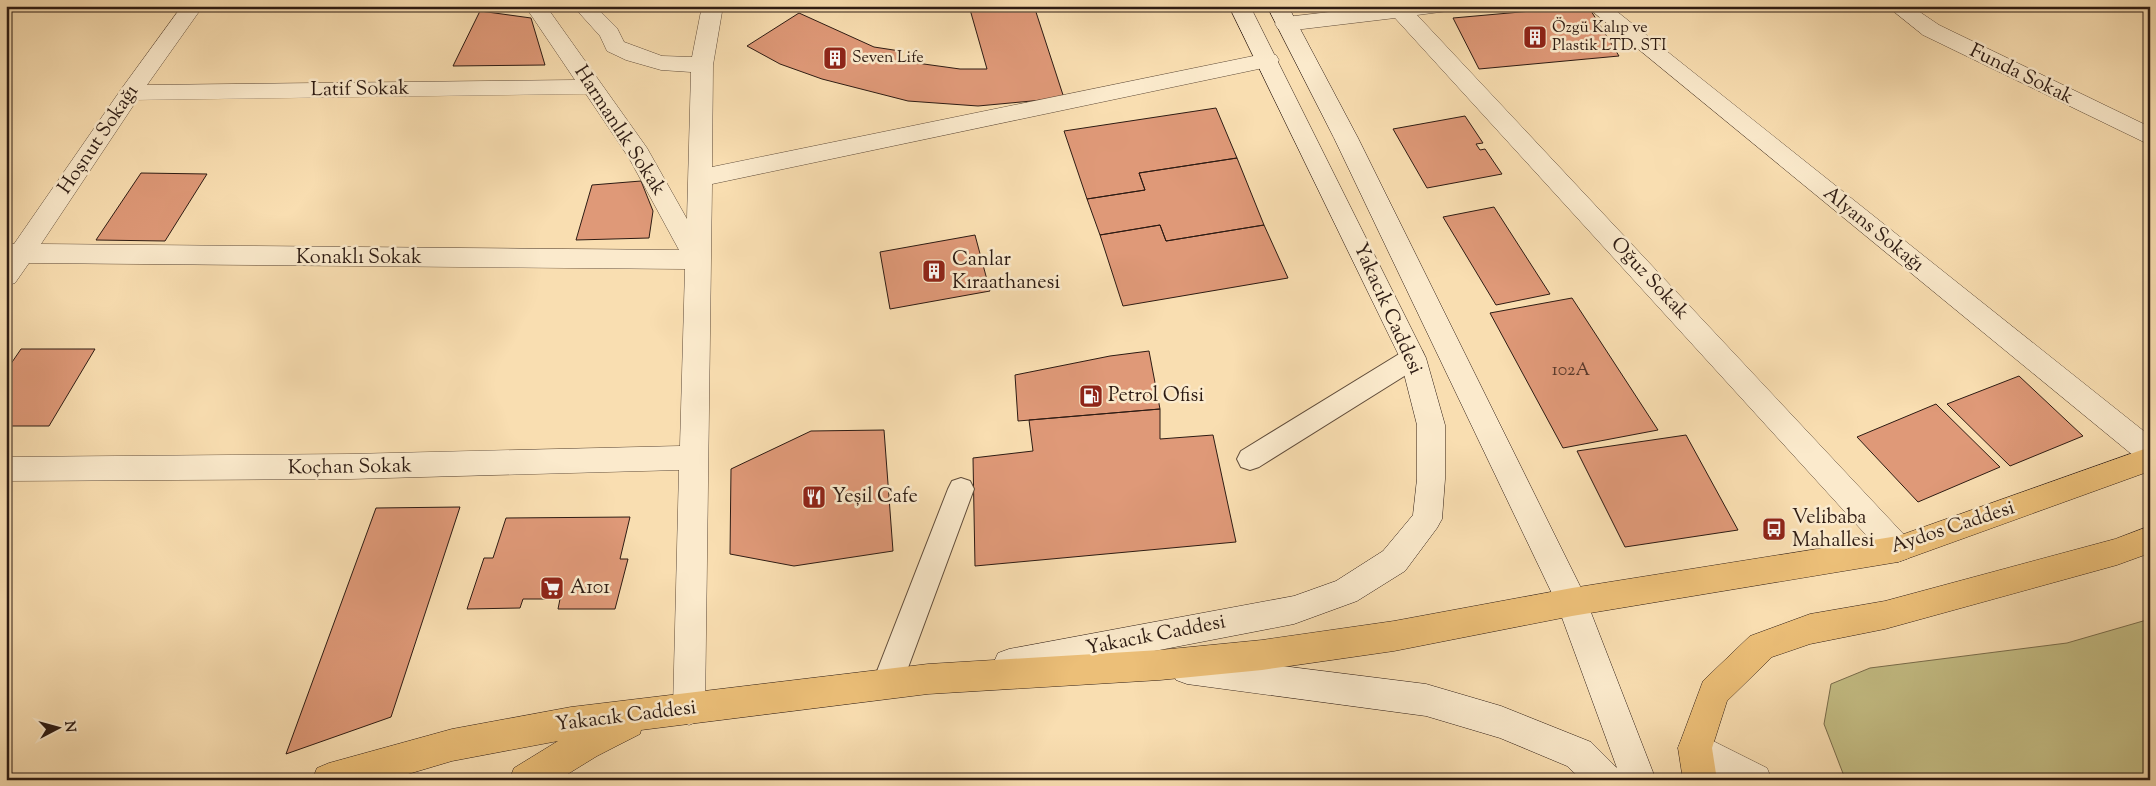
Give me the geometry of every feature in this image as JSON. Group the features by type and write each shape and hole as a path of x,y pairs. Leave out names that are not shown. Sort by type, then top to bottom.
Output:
{"main road":[{"name":"Aydos Caddesi","path":"1572,602 1898,549 2150,459"},
{"path":"1700,780 1696,748 1714,692 1761,646 1810,629 1885,615 2117,552 2150,539"},
{"name":"Yakacık Caddesi","path":"329,780 452,745 571,723 928,679 1160,665 1262,656 1394,636 1572,602"},
{"path":"526,780 585,744 650,713"}],"street":[{"name":"Hoşnut Sokağı","path":"6,276 14,253 193,6"},
{"name":"Harmanlık Sokak","path":"535,6 639,154 697,260"},
{"path":"583,6 608,33 615,46 634,55 661,63 702,65"},
{"path":"689,709 702,65 712,6"},
{"name":"Yakacık Caddesi","path":"928,679 1294,610 1346,591 1394,561 1426,519 1431,479 1431,425 1413,358 1240,6"},
{"path":"1281,15 1400,10 1441,6"},
{"name":"Alyans Sokağı","path":"1596,6 2150,453"},
{"name":"Funda Sokak","path":"1897,6 1931,30 2150,137"},
{"name":"Oğuz Sokak","path":"1400,10 1898,549"},
{"name":"Yakacık Caddesi","path":"1281,15 1346,138 1572,602 1639,780"},
{"path":"586,80 608,33"},
{"path":"699,178 1268,60"},
{"name":"Latif Sokak","path":"130,93 586,80"},
{"name":"Konaklı Sokak","path":"14,253 242,258 697,260"},
{"name":"Koçhan Sokak","path":"6,469 302,469 694,458"},
{"name":"Yakacık Caddesi","path":"1160,665 1426,700 1501,722 1579,754 1606,780"},
{"path":"1696,748 1755,780"}],"lane":[{"path":"1250,459 1413,358"},
{"path":"887,684 961,489"}],"shaded area":[{"path":"2150,619 2150,780 1850,780 1844,776 1824,724 1831,684 1870,668 2067,643"}],"building":[{"name":"Seven Life","path":"969,6 1034,6 1064,98 978,106 908,101 822,79 780,64 747,46 799,13 874,47 900,51 902,61 960,69 987,69"},
{"name":"Özgü Kalıp ve Plastik LTD. STI","path":"1588,6 1619,56 1479,69 1453,18"},
{"path":"480,11 531,18 545,65 453,66"},
{"path":"1216,108 1237,158 1139,173 1145,190 1087,199 1064,131"},
{"path":"1465,116 1483,143 1476,144 1480,150 1485,149 1502,174 1427,188 1393,129"},
{"path":"1237,158 1264,225 1166,241 1160,225 1100,235 1087,199 1145,190 1139,173"},
{"path":"141,173 207,174 165,241 96,240"},
{"path":"641,181 653,211 649,238 576,240 592,185"},
{"path":"1494,207 1550,294 1496,305 1443,217"},
{"path":"1160,225 1166,241 1264,225 1288,278 1123,306 1100,235"},
{"name":"Canlar Kıraathanesi","path":"975,235 990,291 890,309 880,252"},
{"path":"1572,298 1658,430 1563,448 1490,313"},
{"path":"21,349 95,349 49,426 6,426 6,371"},
{"path":"1149,351 1160,409 1018,421 1015,375 1110,356"},
{"path":"2019,376 2083,436 2010,466 1947,404"},
{"path":"1936,404 2000,467 1918,502 1857,437"},
{"path":"1160,409 1160,439 1213,435 1236,542 975,566 973,458 1033,451 1029,420"},
{"path":"884,430 893,551 794,566 730,554 731,469 811,431"},
{"path":"1686,435 1738,530 1625,547 1577,451"},
{"path":"460,507 391,717 286,754 376,508"},
{"path":"630,517 620,559 628,559 615,609 558,609 560,599 523,599 520,608 467,609 484,558 493,558 506,518"}],"place":[{"name":"Özgü Kalıp ve Plastik LTD. STI","path":"1535,37"},
{"name":"Seven Life","path":"835,58"},
{"name":"Canlar Kıraathanesi","path":"934,271"},
{"name":"Petrol Ofisi","path":"1091,396"},
{"name":"Yeşil Cafe","path":"814,497"},
{"name":"Velibaba Mahallesi","path":"1774,529"},
{"name":"A101","path":"552,588"}]}
